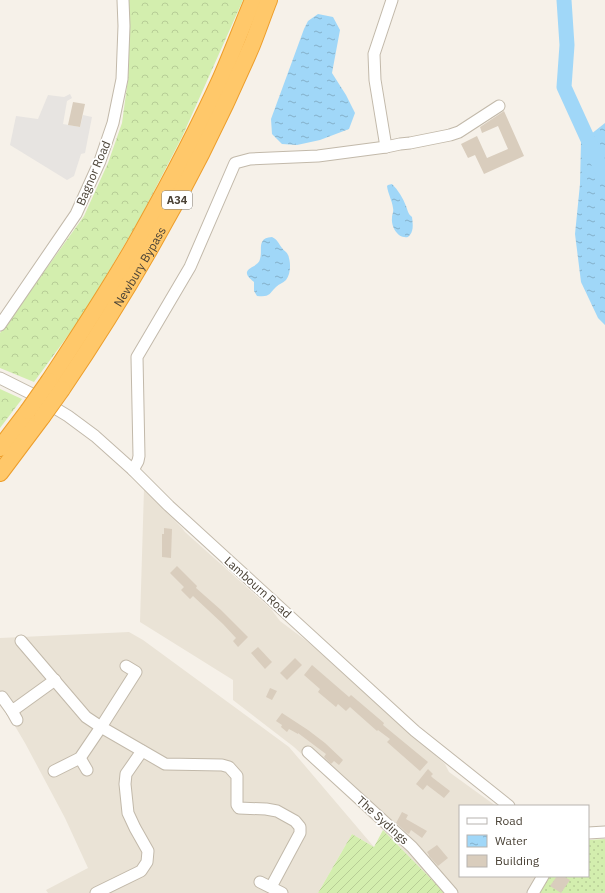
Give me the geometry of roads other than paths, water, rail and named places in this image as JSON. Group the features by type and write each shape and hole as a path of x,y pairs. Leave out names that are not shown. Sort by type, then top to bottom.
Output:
{"highway":[{"name":"Newbury Bypass","path":"56,385 166,188 221,78 253,0"},
{"name":"Newbury Bypass","path":"0,473 35,414 120,299 172,209 200,156 235,82 269,0"},
{"name":"Newbury Bypass","path":"0,448 35,414"}],"street":[{"name":"Bagnor Road","path":"0,325 76,214 100,161 113,123 122,79 124,26 123,0"},
{"path":"386,147 375,80 374,54 392,0"},
{"path":"133,470 139,456 136,357 190,267 234,163 250,159 318,156 386,147 450,135 459,132 499,106"},
{"name":"Lambourn Road","path":"0,378 30,393 68,416 95,436 133,470 182,519 415,731 508,805"},
{"path":"21,641 86,717 101,727 165,764 222,765 229,767 236,776 236,805 239,808 277,811 295,821 300,827 300,833 271,887"},
{"path":"54,770 80,758 140,675 126,666"},
{"path":"2,697 15,715 54,680"},
{"path":"96,893 141,871 147,862 148,851 128,813 125,784 126,774 142,751"},
{"name":"The Sydings","path":"308,752 412,847 452,893"},
{"path":"80,758 87,770"},
{"path":"589,833 605,832"},
{"path":"533,893 542,877"},
{"path":"260,882 282,893"}],"water":[{"path":"318,14 333,17 340,30 332,73 355,113 349,129 320,140 297,145 282,144 272,134 271,119 304,29 308,21"},
{"path":"605,123 605,325 598,318 581,282 575,234 580,184 581,142"},
{"path":"392,184 400,194 409,214 412,217 412,231 408,237 398,234 393,225 392,202 387,186"},
{"path":"272,237 277,240 288,254 290,264 289,275 286,280 268,295 257,296 254,291 254,282 248,276 247,272 259,261 262,242 267,238"}],"waterway":[{"path":"564,0 567,45 564,87 605,177"}]}
